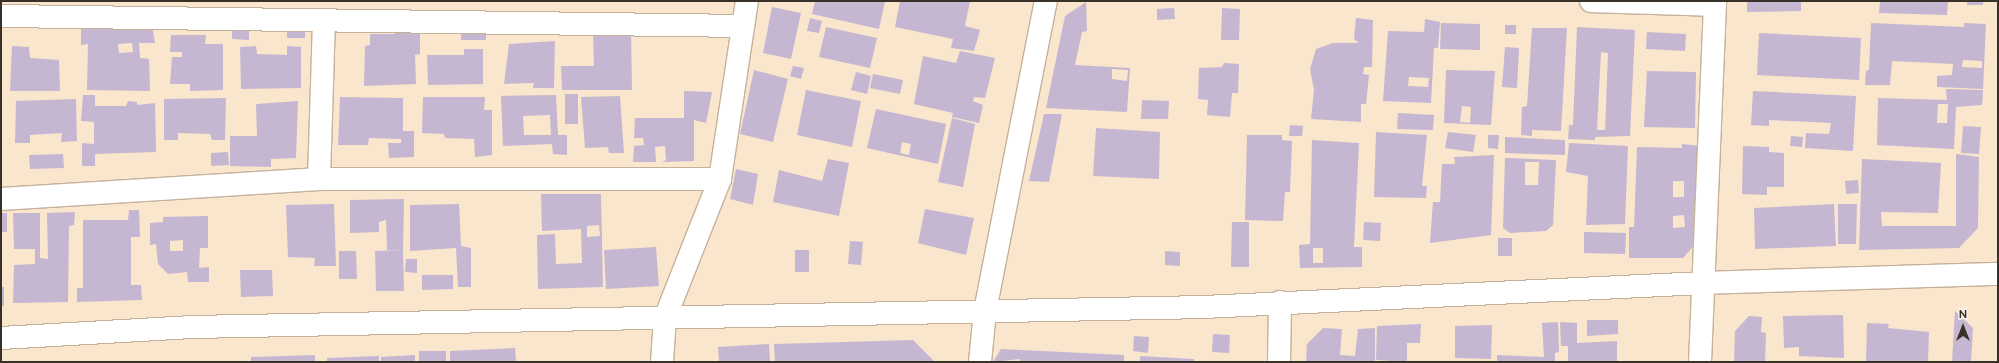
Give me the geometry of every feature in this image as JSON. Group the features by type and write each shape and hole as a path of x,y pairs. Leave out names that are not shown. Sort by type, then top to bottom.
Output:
{"street":[{"path":"662,362 665,318 720,179 747,1"},
{"path":"980,362 985,311 1046,1"},
{"path":"1591,1 1715,3 1700,362"},
{"path":"1,16 743,26"},
{"path":"319,179 324,20"},
{"path":"1,199 319,179 720,179"},
{"path":"1,338 192,327 985,311 1280,302 1704,283 1998,274"},
{"path":"1279,362 1280,302"}],"building":[{"path":"815,1 885,1 879,29 812,14"},
{"path":"900,1 970,1 965,26 980,30 974,51 951,48 953,39 895,27"},
{"path":"1747,1 1801,1 1801,11 1747,12"},
{"path":"1880,1 1948,1 1947,15 1879,13"},
{"path":"1967,1 1983,1 1983,5 1967,5"},
{"path":"1086,2 1087,31 1082,32 1075,65 1130,68 1127,112 1046,108 1065,16","holes":["1112,69 1128,70 1127,81 1112,79"]},
{"path":"772,7 801,13 791,59 763,53"},
{"path":"1174,8 1175,19 1157,20 1157,9"},
{"path":"1222,8 1240,9 1239,40 1221,40"},
{"path":"810,18 822,21 819,33 807,31"},
{"path":"1356,18 1373,20 1372,67 1364,67 1363,74 1369,75 1366,104 1361,104 1361,122 1311,119 1314,90 1310,69 1316,49 1333,43 1359,43 1354,39"},
{"path":"1425,19 1440,22 1438,48 1434,48 1431,103 1383,101 1388,31 1424,32","holes":["1409,77 1429,78 1428,87 1408,86"]},
{"path":"1441,23 1480,24 1480,50 1440,49"},
{"path":"1871,23 1964,27 1964,23 1986,24 1983,89 1937,87 1937,76 1952,75 1953,64 1892,61 1890,85 1865,85 1866,71 1869,70","holes":["1963,60 1982,61 1982,68 1962,67"]},
{"path":"81,25 152,25 155,43 139,43 140,58 149,59 150,91 87,90 88,44 81,45","holes":["132,43 133,52 119,53 118,44"]},
{"path":"1505,25 1516,25 1516,34 1505,34"},
{"path":"395,26 420,27 420,54 415,55 416,84 364,86 365,46 370,45 370,34 395,34"},
{"path":"461,27 486,28 486,40 461,40"},
{"path":"826,27 877,38 870,68 819,57"},
{"path":"1577,27 1635,30 1630,136 1595,137 1595,140 1568,139 1569,125 1573,125","holes":["1601,52 1608,53 1605,130 1597,130"]},
{"path":"1532,28 1567,28 1561,131 1532,130 1532,136 1521,135 1522,107 1527,106"},
{"path":"232,29 249,30 249,40 232,39"},
{"path":"287,29 305,30 305,38 287,38"},
{"path":"631,30 632,90 562,90 561,66 594,66 593,31"},
{"path":"1647,32 1686,34 1685,51 1646,49"},
{"path":"1759,33 1861,38 1859,80 1757,75"},
{"path":"171,35 206,35 205,44 223,44 223,90 190,91 190,84 170,84 172,57 182,57 182,52 170,52"},
{"path":"555,41 554,88 533,88 534,83 504,84 509,44"},
{"path":"12,46 29,47 30,58 59,60 60,91 10,91"},
{"path":"256,46 257,54 287,55 287,46 301,47 301,88 241,89 240,47"},
{"path":"1505,47 1519,48 1517,88 1502,87"},
{"path":"464,49 483,49 483,84 428,85 427,55 464,55"},
{"path":"960,51 995,58 985,98 974,97 973,101 983,105 979,123 952,117 953,113 914,104 923,56 956,63"},
{"path":"1224,63 1239,64 1238,93 1232,93 1230,117 1207,115 1208,100 1198,99 1199,68 1222,67"},
{"path":"793,66 804,68 801,79 790,76"},
{"path":"754,70 788,79 773,142 740,134"},
{"path":"1446,70 1495,71 1491,125 1444,123","holes":["1462,106 1471,107 1470,123 1460,122"]},
{"path":"1647,71 1696,72 1695,128 1644,127"},
{"path":"856,72 871,76 867,94 851,90"},
{"path":"873,74 903,80 900,94 870,88"},
{"path":"1946,89 1983,90 1982,105 1956,107 1954,149 1877,145 1878,98 1947,100","holes":["1938,104 1948,104 1947,123 1937,123"]},
{"path":"806,90 861,101 852,147 797,135"},
{"path":"684,91 712,92 706,123 694,120 694,161 662,162 666,160 665,146 655,147 656,162 633,162 634,146 644,145 643,138 634,138 635,118 684,118"},
{"path":"1753,91 1856,96 1853,151 1805,148 1806,133 1829,134 1831,123 1769,120 1769,126 1751,125"},
{"path":"565,94 578,94 578,124 565,124"},
{"path":"83,95 95,95 95,106 126,106 128,101 137,102 137,105 155,103 156,152 95,154 95,166 82,166 82,143 94,144 94,122 81,121"},
{"path":"556,95 558,135 567,135 567,155 553,154 552,144 503,146 501,96","holes":["550,115 551,135 524,135 523,116"]},
{"path":"620,96 624,153 609,153 608,147 585,148 581,97"},
{"path":"340,97 403,98 403,131 414,131 414,157 389,158 388,143 401,143 401,139 369,138 368,145 338,145"},
{"path":"423,97 485,97 484,110 492,110 492,155 475,157 474,139 445,138 444,134 422,133"},
{"path":"226,98 225,140 212,140 210,134 178,133 178,140 164,140 164,99"},
{"path":"76,99 77,141 61,142 62,133 30,135 30,143 15,143 16,101"},
{"path":"1142,100 1169,101 1168,119 1141,119"},
{"path":"298,101 296,158 271,159 271,167 230,166 230,136 257,136 256,104"},
{"path":"876,109 946,124 938,164 867,148","holes":["902,142 911,144 909,155 900,153"]},
{"path":"1398,113 1434,115 1433,130 1397,129"},
{"path":"1044,114 1062,114 1049,182 1029,181"},
{"path":"952,118 975,124 963,187 938,182"},
{"path":"1290,125 1303,126 1302,136 1289,136"},
{"path":"1963,126 1981,127 1979,154 1961,153"},
{"path":"1096,128 1160,132 1159,179 1093,176"},
{"path":"1376,132 1427,135 1422,186 1427,186 1426,198 1374,197"},
{"path":"1448,132 1476,135 1473,152 1445,148"},
{"path":"1247,135 1282,135 1282,140 1292,141 1290,192 1285,192 1283,221 1245,220"},
{"path":"1488,135 1499,135 1498,149 1488,148"},
{"path":"1791,136 1803,137 1802,147 1790,146"},
{"path":"1505,137 1565,140 1565,155 1505,153"},
{"path":"1312,140 1359,143 1354,247 1362,247 1362,267 1300,268 1299,245 1310,244","holes":["1313,248 1323,248 1323,263 1313,263"]},
{"path":"1569,143 1628,146 1625,224 1586,225 1588,176 1566,172"},
{"path":"1682,144 1703,146 1698,241 1683,258 1629,258 1629,227 1634,227 1637,147 1682,148","holes":["1673,181 1684,181 1684,197 1673,197","1684,215 1685,227 1673,228 1673,216"]},
{"path":"1743,146 1769,147 1769,152 1784,153 1784,187 1767,187 1767,195 1742,194"},
{"path":"228,152 229,165 211,166 211,153"},
{"path":"63,154 64,168 30,169 29,155"},
{"path":"1956,154 1979,157 1978,228 1959,248 1859,250 1862,159 1941,163 1938,213 1881,212 1882,226 1956,226"},
{"path":"1494,155 1491,235 1430,243 1433,202 1440,202 1442,164 1455,164 1454,157"},
{"path":"1505,158 1556,160 1553,225 1546,231 1510,233 1503,228","holes":["1525,162 1539,162 1538,185 1525,185"]},
{"path":"828,159 849,163 839,216 773,202 779,170 822,181"},
{"path":"736,169 758,174 753,205 730,199"},
{"path":"1858,180 1859,193 1846,194 1845,181"},
{"path":"541,194 601,194 603,287 538,289 537,235 555,234 556,264 582,263 581,229 542,231","holes":["599,225 600,236 587,237 587,226"]},
{"path":"404,199 403,250 387,250 386,220 379,222 379,232 350,233 350,200"},
{"path":"334,204 336,266 314,266 315,258 288,257 286,205"},
{"path":"459,204 461,246 471,248 471,287 458,287 456,248 410,251 410,205"},
{"path":"1834,204 1836,246 1755,249 1754,208"},
{"path":"1838,204 1857,204 1856,244 1838,244"},
{"path":"925,209 974,218 966,255 918,243"},
{"path":"129,210 139,210 140,237 131,237 131,285 141,285 142,300 77,302 77,288 83,288 83,220 128,220"},
{"path":"75,212 74,225 69,226 68,302 13,303 14,265 35,264 35,249 14,249 13,213 40,213 40,258 48,259 47,213"},
{"path":"1,213 7,213 7,232 1,232"},
{"path":"208,216 208,248 200,248 199,268 209,267 209,282 188,282 187,272 168,274 158,264 156,244 150,245 150,223 163,222 163,217","holes":["183,240 183,251 170,251 170,241"]},
{"path":"1232,222 1249,222 1249,267 1231,267"},
{"path":"1364,222 1381,223 1380,241 1363,240"},
{"path":"1584,232 1626,233 1625,254 1584,253"},
{"path":"1498,238 1512,238 1512,256 1498,256"},
{"path":"850,241 863,242 861,265 848,264"},
{"path":"656,247 659,286 606,289 604,250"},
{"path":"403,250 404,291 376,291 375,251"},
{"path":"795,250 809,250 809,272 795,272"},
{"path":"339,251 356,251 357,279 339,279"},
{"path":"1165,251 1180,252 1180,266 1165,265"},
{"path":"406,259 417,259 417,273 405,272"},
{"path":"240,270 272,270 273,296 241,297"},
{"path":"422,275 453,275 453,289 422,290"},
{"path":"1,287 4,287 4,306 1,306"},
{"path":"1955,311 1973,328 1971,362 1952,362"},
{"path":"1843,315 1844,358 1799,356 1799,347 1784,348 1783,316"},
{"path":"1749,316 1762,317 1761,332 1766,333 1765,362 1734,362 1735,331"},
{"path":"1587,320 1618,320 1618,334 1587,336"},
{"path":"1558,322 1559,352 1555,353 1555,362 1497,362 1497,355 1544,357 1542,323"},
{"path":"1560,322 1577,323 1577,343 1617,341 1617,362 1568,362 1568,346 1561,346"},
{"path":"1867,323 1889,324 1888,328 1929,332 1928,362 1866,362"},
{"path":"1421,324 1420,343 1407,343 1407,362 1376,360 1377,326"},
{"path":"1492,325 1491,359 1455,358 1455,326"},
{"path":"1323,328 1342,329 1340,355 1355,356 1358,329 1375,328 1375,362 1306,362 1307,344"},
{"path":"1213,334 1230,335 1229,353 1212,352"},
{"path":"1134,336 1149,337 1148,353 1133,351"},
{"path":"913,340 935,362 775,362 774,344"},
{"path":"769,344 770,362 719,362 718,347"},
{"path":"515,348 516,362 450,362 450,351"},
{"path":"1001,349 1124,355 1124,362 1020,362 1020,359 993,362"},
{"path":"419,351 446,351 446,362 419,362"},
{"path":"315,355 315,362 251,362 251,357"},
{"path":"415,355 415,362 381,362 381,357"},
{"path":"379,356 379,362 327,362 327,358"},
{"path":"1140,356 1194,359 1194,362 1140,362"}]}
